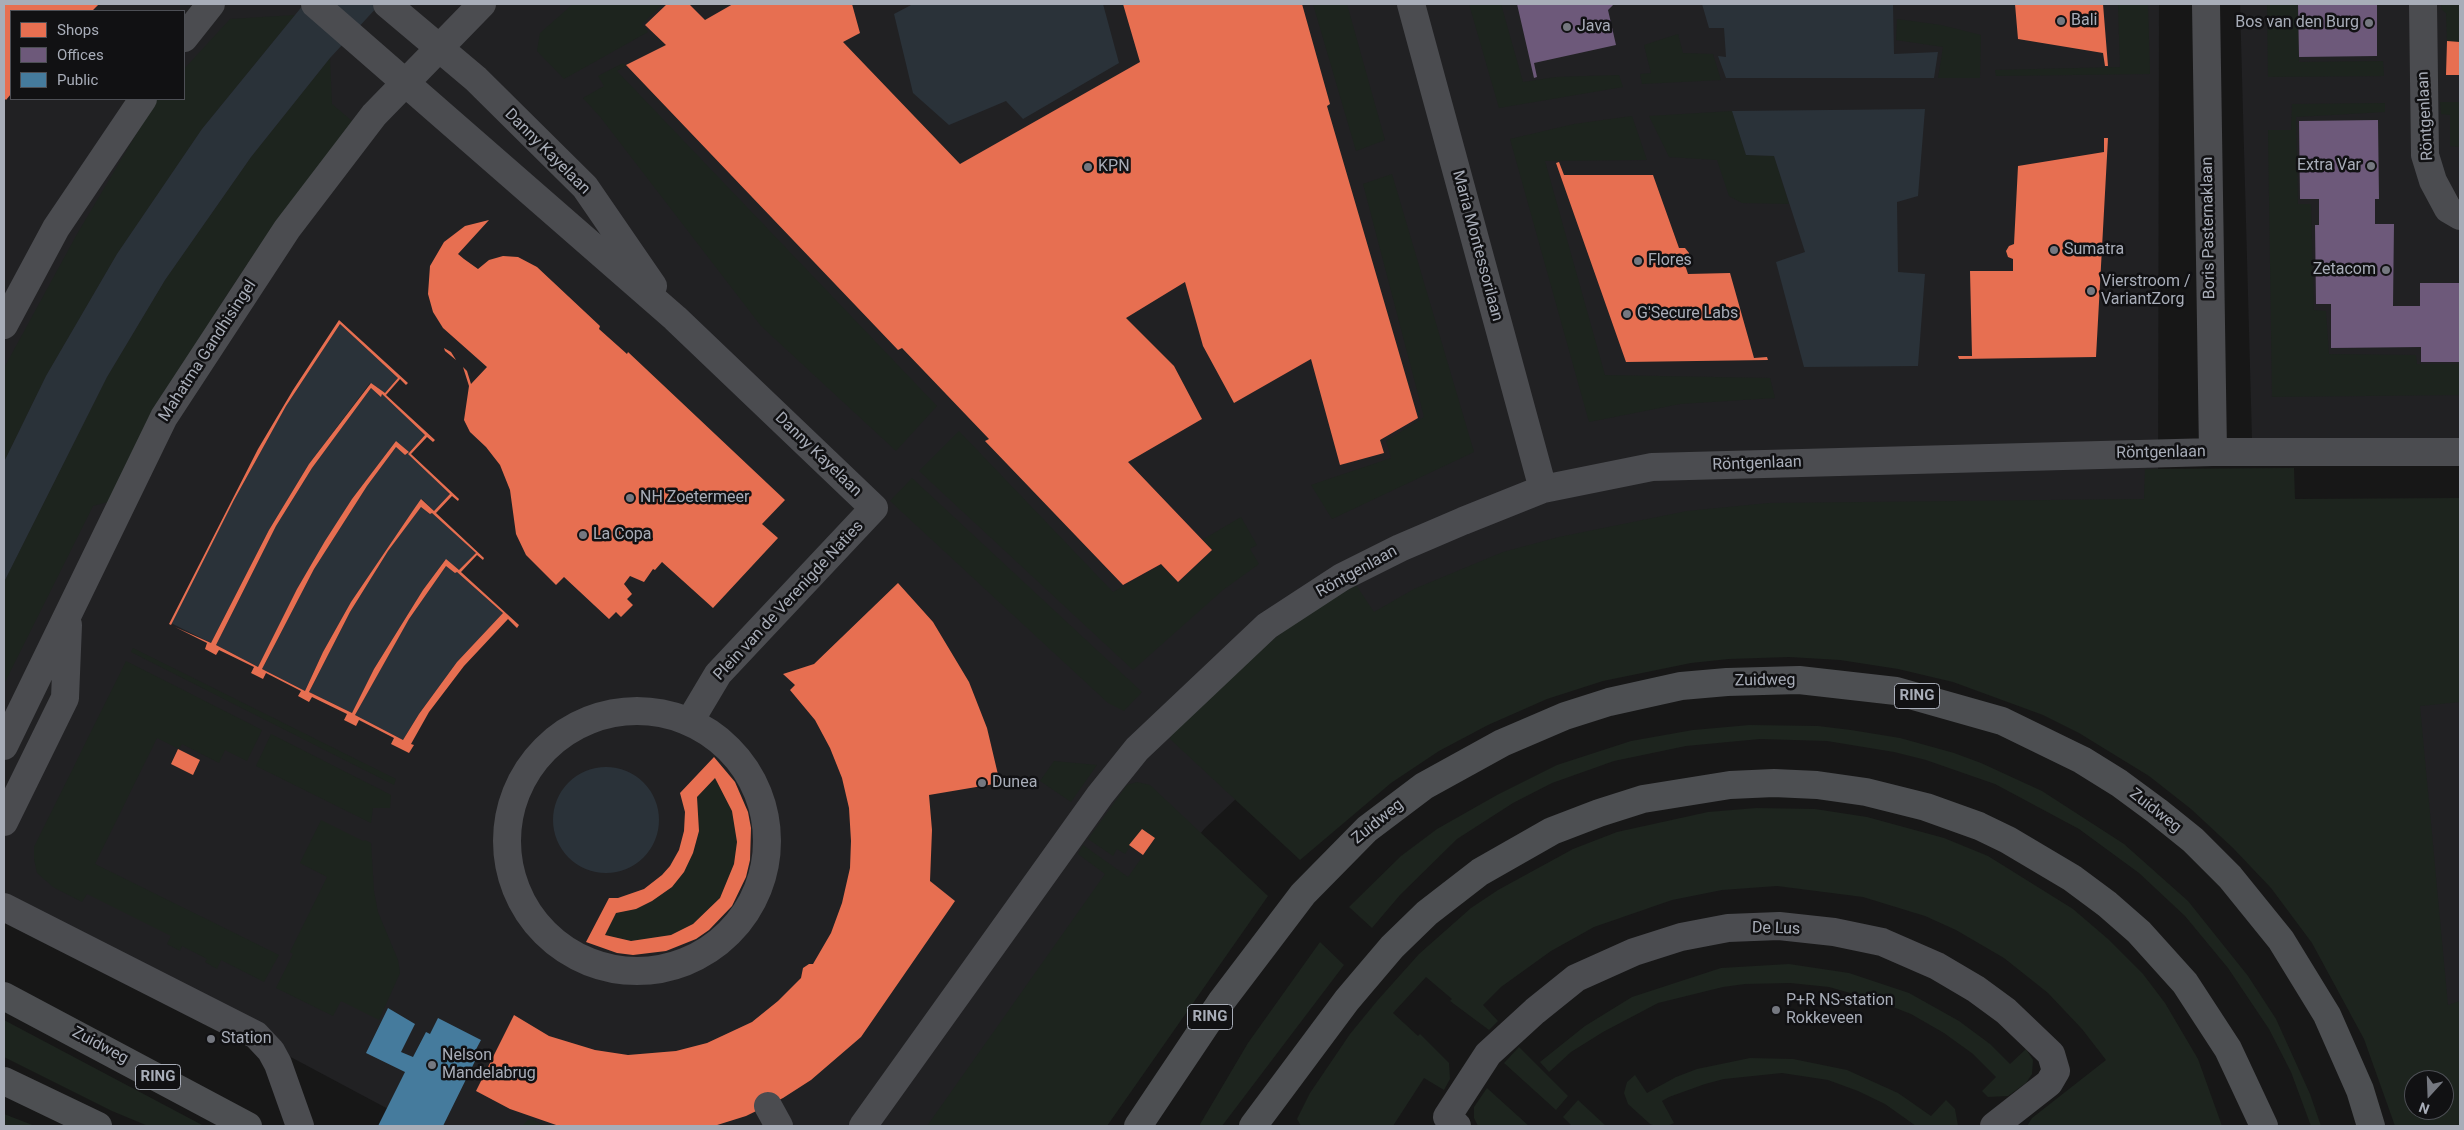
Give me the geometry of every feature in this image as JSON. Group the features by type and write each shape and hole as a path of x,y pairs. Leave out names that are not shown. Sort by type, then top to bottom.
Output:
{"main road":[{"name":"Zuidweg","path":"1138,1126 1221,1002 1288,912 1317,878 1367,829 1424,786 1502,742 1588,709 1662,690 1727,682 1799,680 1896,691 1970,710 2045,741 2120,783 2193,840 2230,877 2258,909 2305,976 2327,1015 2347,1059 2371,1126"},
{"path":"1254,1126 1362,981 1392,946 1427,913 1480,872 1552,831 1643,799 1730,785 1797,783 1866,792 1926,807 1979,826 2034,854 2072,878 2107,904 2139,932 2185,982 2228,1049 2264,1126"},
{"name":"Zuidweg","path":"4,996 248,1126"},
{"path":"4,1081 98,1126"}],"street":[{"path":"185,37 211,4"},
{"name":"Danny Kayelaan","path":"315,4 404,84 444,115 675,318 874,508"},
{"name":"Mahatma Gandhisingel","path":"4,746 68,618 164,417 287,229 374,115 482,4"},
{"name":"Maria Montessorilaan","path":"1411,4 1543,489"},
{"name":"Boris Pasternaklaan","path":"2206,4 2213,452"},
{"name":"Röntgenlaan","path":"2423,4 2425,155 2433,181 2448,209 2460,216"},
{"name":"Danny Kayelaan","path":"388,5 476,79 585,187 675,318"},
{"path":"4,325 56,228 141,100"},
{"name":"Röntgenlaan","path":"863,1126 1100,795 1137,749 1266,626 1342,577 1400,548 1543,489 1652,467 2213,452 2460,452"},
{"name":"Plein van de Verenigde Naties","path":"690,721 718,674 874,508"},
{"path":"4,822 66,698 68,618"},
{"path":"650,709 682,715 690,721 721,739 741,763 758,795 765,822 767,853 758,893 734,931 712,951 674,966 635,972 600,965 573,954 553,941 529,914 512,881 505,852 504,827 513,796 526,772 554,742 581,724 613,714 650,709"},
{"path":"4,907 256,1035 271,1051 278,1064 300,1126"},
{"name":"De Lus","path":"1457,1126 1447,1118 1488,1054 1535,1010 1576,978 1634,952 1681,937 1728,928 1779,926 1834,932 1882,942 1937,966 1976,989 2006,1012 2045,1048 2051,1054 2056,1071 2049,1084 1994,1126"}],"shaded area":[{"path":"4,4 2159,4 2158,512 1386,658 1205,828 957,1126 420,1126 4,904"},
{"path":"304,4 380,4 330,58 251,157 165,280 107,377 4,582 4,462 46,376 117,254 202,129"},
{"path":"573,4 663,4 642,24 648,32 564,79 537,51 540,33"},
{"path":"913,4 1103,4 1119,63 1023,119 1006,101 949,125 913,93 894,14"},
{"path":"1313,4 1347,4 1385,140 1356,151"},
{"path":"1469,4 1501,4 1523,82 1556,77 1619,75 1623,87 1499,108"},
{"path":"1702,4 1893,4 1894,54 1938,52 1934,78 1726,78 1718,56 1726,57 1724,28 1709,28"},
{"path":"2118,4 2148,4 2150,74 1996,76 1995,70 2120,67"},
{"path":"2240,4 2460,4 2460,438 2252,440"},
{"path":"2267,4 2298,4 2299,62 2383,61 2384,76 2268,77"},
{"path":"2441,4 2460,4 2460,42 2447,41 2446,13 2442,10"},
{"path":"295,15 202,129 117,254 46,376 4,462 4,368 77,234 156,100 185,100 185,68 230,19"},
{"path":"1897,19 1941,25 1981,35 1980,78 1938,78 1943,47 1896,40"},
{"path":"1678,34 1683,53 1713,54 1721,80 1642,84 1640,74 1651,73 1644,45"},
{"path":"330,58 332,104 353,123 261,244 224,299 168,394 115,500 93,506 4,684 4,582 107,377 165,280 251,157"},
{"path":"623,63 626,66 617,71 937,406 896,451 761,326 601,118 583,98 604,86 598,76"},
{"path":"2440,102 2460,102 2460,147 2450,146 2450,115 2441,114"},
{"path":"2385,103 2385,112 2296,117 2298,204 2311,204 2314,310 2326,311 2329,354 2416,355 2417,364 2460,364 2460,395 2272,397 2268,130 2291,130 2292,104"},
{"path":"1925,109 1918,196 1897,202 1898,272 1925,274 1918,366 1804,367 1776,262 1805,252 1774,156 1746,155 1732,111"},
{"path":"1732,111 1746,155 1774,156 1789,204 1742,203 1729,196 1717,160 1669,157 1649,116"},
{"path":"1632,116 1647,160 1545,161 1605,375 1770,378 1775,398 1680,404 1589,422 1510,139 1574,124"},
{"path":"1392,174 1474,452 1332,519 1311,485 1391,458 1386,441 1424,417 1363,184"},
{"path":"340,324 398,378 385,393 370,383 309,464 269,530 211,643 171,623 234,500 286,406"},
{"path":"371,388 381,396 382,394 425,435 409,453 396,441 352,499 297,589 258,667 216,645 276,526 312,468"},
{"path":"959,431 1113,592 1161,565 1178,583 1213,550 1202,540 1241,517 1257,545 1250,549 1259,564 1223,590 1133,670 919,471"},
{"path":"396,447 405,455 408,453 450,494 434,511 422,499 414,509 351,602 323,652 305,691 262,669 314,569 367,486"},
{"path":"2294,468 2295,499 2460,498 2460,702 2420,706 2448,1005 2460,1001 2460,1126 2395,1126 2364,1039 2312,943 2271,888 2233,848 2191,809 2149,776 2079,733 2043,715 1953,682 1898,669 1840,660 1789,657 1729,659 1691,663 1603,681 1547,699 1488,725 1439,751 1391,783 1300,860 1170,739 1173,730 1240,667 1302,616 1356,585 1374,612 1414,589 1503,552 1559,537 1687,511 1769,503 2144,499 2145,469"},
{"path":"912,478 1142,692 1124,711 1108,703 890,501"},
{"path":"421,507 430,514 432,513 476,553 459,570 445,560 423,590 374,669 352,713 309,692 350,612 388,551"},
{"path":"446,566 457,572 503,613 457,662 419,714 403,740 355,715 409,619"},
{"path":"133,648 396,779 394,785 131,652"},
{"path":"126,661 262,730 247,761 225,750 219,763 182,744 179,749 157,738 95,864 279,955 264,982 221,960 217,969 205,962 207,959 182,946 180,951 167,944 171,936 87,894 82,902 53,887 37,873 34,847"},
{"path":"2460,677 2460,1025 2447,1026 2391,680"},
{"path":"1750,725 1818,726 1851,730 1900,738 1954,753 1981,763 2042,791 2124,844 2188,901 2248,976 2276,1019 2310,1094 2321,1126 2311,1126 2291,1072 2269,1029 2228,968 2185,916 2139,873 2079,829 1995,784 1926,760 1894,752 1827,741 1760,739 1686,746 1614,761 1552,783 1513,803 1457,839 1400,895 1372,928 1349,907 1401,856 1437,829 1497,795 1557,765 1631,741 1693,730"},
{"path":"271,734 391,795 390,808 373,808 371,823 256,766"},
{"path":"1054,761 1097,765 1071,802 1040,781"},
{"path":"606,767 626,771 643,783 655,800 659,820 655,840 643,857 626,869 606,873 586,869 569,857 557,840 553,820 557,800 569,783 586,771"},
{"path":"715,778 732,811 737,842 734,864 720,898 693,924 671,935 631,941 605,935 616,913 636,909 652,901 672,887 684,872 693,853 699,831 697,797"},
{"path":"1137,782 1150,785 1268,896 1107,1126 927,1126 1105,874 1078,854 1083,845 1128,877 1155,839 1142,829 1125,854 1117,849 1113,856 1088,839 1127,785"},
{"path":"1756,808 1815,809 1867,817 1944,838 1988,856 2073,909 2108,939 2143,974 2165,1003 2198,1059 2222,1126 2027,1126 2032,1118 2106,1060 2082,1029 2048,993 2004,958 1956,930 1925,916 1863,897 1777,886 1722,890 1672,900 1594,927 1551,951 1501,987 1483,1005 1498,1021 1489,1030 1450,1001 1452,999 1426,977 1393,1013 1418,1036 1420,1034 1449,1063 1450,1079 1444,1090 1424,1078 1393,1126 1301,1126 1297,1119 1310,1093 1350,1034 1419,954 1471,908 1498,890 1573,849 1617,832 1708,812"},
{"path":"321,820 363,841 371,843 374,891 378,912 398,960 400,973 379,1020 341,1001 333,1016 276,988 293,954 290,952 327,877 300,863"},
{"path":"1320,942 1344,965 1222,1126 1199,1126 1248,1043"},
{"path":"1789,964 1849,973 1909,993 1959,1021 1990,1044 2010,1064 2026,1049 2033,1060 2032,1074 2026,1083 2008,1096 1988,1097 1982,1091 1996,1077 1973,1054 1944,1033 1911,1014 1875,1000 1829,987 1790,983 1745,984 1723,987 1658,1003 1603,1032 1571,1052 1549,1072 1540,1062 1585,1026 1632,997 1721,968"},
{"path":"4,1020 204,1126 148,1126 112,1111 4,1057"},
{"path":"1519,1047 1568,1096 1556,1110 1504,1063"},
{"path":"1750,1058 1793,1059 1847,1070 1898,1093 1931,1116 1946,1100 1955,1109 1958,1126 1916,1126 1885,1104 1858,1091 1828,1080 1782,1073 1724,1079 1669,1097 1662,1101 1674,1123 1667,1126 1650,1124 1628,1104 1624,1093 1627,1082 1635,1075 1647,1093 1676,1077 1697,1069"},
{"path":"1487,1088 1529,1126 1478,1126 1474,1118 1474,1107"},
{"path":"1578,1100 1606,1126 1572,1126 1563,1117"},
{"path":"4,1114 35,1126 4,1126"},
{"path":"532,1119 545,1126 522,1126"}],"building: Shops":[{"path":"4,4 99,4 93,10 10,10 10,95 6,100 4,98"},
{"path":"667,4 689,4 705,20 733,4 852,4 860,33 843,42 960,164 1140,62 1123,4 1302,4 1330,104 1327,106 1418,418 1380,440 1384,453 1340,465 1311,359 1234,403 1203,346 1185,282 1126,318 1174,366 1202,419 1128,462 1212,550 1178,582 1161,564 1123,585 985,441 989,439 902,348 898,350 626,65 666,45 645,25"},
{"name":"Bali","path":"2015,4 2103,4 2108,66 2105,66 2103,53 2018,39"},
{"path":"2447,41 2460,42 2460,75 2446,75"},
{"name":"Sumatra","path":"2104,138 2108,138 2096,357 1959,359 1958,356 1972,356 1970,271 2013,271 2013,259 2008,257 2006,251 2009,246 2014,244 2018,166 2104,152"},
{"name":"Flores","path":"1559,162 1564,175 1653,175 1679,248 1685,248 1689,253 1689,258 1684,262 1688,274 1730,273 1754,358 1767,357 1768,360 1626,362 1556,163"},
{"path":"489,220 458,254 478,269 489,260 503,256 518,257 537,267 600,326 599,329 627,354 628,352 785,500 762,524 778,538 713,608 662,562 655,570 653,569 644,582 630,576 624,584 632,594 627,599 633,605 621,617 616,612 609,619 564,577 556,585 526,555 516,534 510,490 500,465 486,447 470,432 464,420 469,386 463,367 467,371 471,384 487,367 443,328 433,312 428,294 430,266 444,242 465,226"},
{"path":"339,320 408,383 406,385 400,379 386,395 435,440 433,442 427,437 411,454 459,499 458,501 452,496 436,513 484,558 483,560 477,555 461,572 519,625 517,628 508,619 464,666 429,712 411,744 414,745 409,753 391,744 394,738 359,720 356,726 344,720 347,714 312,697 309,702 298,696 301,691 266,673 263,679 251,673 254,667 219,650 216,655 205,649 207,643 175,627 211,643 269,530 309,464 371,383 385,393 398,378 340,324 286,406 234,500 171,625 169,624 258,449 293,390","holes":["371,388 381,397 382,394 425,435 408,454 450,494 434,511 421,499 351,602 323,652 305,691 262,669 314,569 367,486 396,447 405,455 409,452 396,441 352,499 325,541 297,589 258,667 216,645 276,526 312,468","421,507 430,514 432,513 476,553 459,570 446,559 423,590 374,669 352,713 309,692 350,612 388,551","446,566 455,573 457,572 503,613 457,662 419,714 403,740 355,715 409,619"]},
{"path":"444,348 451,352 456,360 445,351"},
{"path":"898,583 933,622 969,682 987,728 1000,783 929,795 932,830 930,881 955,901 861,1037 811,1080 783,1098 746,1116 714,1126 559,1126 510,1109 476,1091 514,1015 549,1036 595,1050 628,1055 676,1051 707,1043 752,1022 778,1001 801,978 803,968 813,964 831,933 842,903 850,868 849,808 842,778 830,748 815,720 790,690 795,685 783,674 814,664"},
{"path":"178,749 200,760 193,775 171,764"},
{"path":"714,757 735,782 748,812 751,828 750,860 746,877 732,906 709,930 696,939 666,951 633,955 617,953 586,942 609,898 618,898 644,889 670,866 679,850 684,831 685,812 680,793","holes":["715,778 732,811 737,842 734,864 720,898 693,924 671,935 631,941 605,935 616,913 636,909 652,901 672,887 684,872 693,853 699,831 697,797"]},
{"path":"1142,829 1155,838 1143,855 1129,845"}],"building: Offices":[{"name":"Java","path":"1517,4 1614,4 1608,10 1616,45 1534,63 1537,77 1534,78"},
{"path":"2298,4 2377,4 2377,56 2299,57"},
{"path":"2378,120 2379,199 2375,199 2375,224 2394,224 2393,306 2420,306 2420,283 2460,283 2460,362 2421,362 2421,347 2331,348 2331,304 2316,304 2315,225 2319,225 2319,199 2300,199 2299,121"}],"building: Public":[{"name":"Nelson Mandelabrug","path":"388,1008 415,1024 401,1052 413,1057 426,1032 430,1034 438,1018 481,1040 473,1055 477,1057 443,1126 378,1126 405,1072 366,1053"}],"place":[{"name":"Bali","path":"2061,21"},
{"name":"Bos van den Burg","path":"2369,23"},
{"name":"Java","path":"1567,27"},
{"name":"Extra Var","path":"2371,166"},
{"name":"KPN","path":"1088,167"},
{"name":"Sumatra","path":"2054,250"},
{"name":"Flores","path":"1638,261"},
{"name":"Zetacom","path":"2386,270"},
{"name":"Vierstroom / VariantZorg","path":"2091,291"},
{"name":"G'Secure Labs","path":"1627,314"},
{"name":"NH Zoetermeer","path":"630,498"},
{"name":"La Copa","path":"583,535"},
{"name":"Dunea","path":"982,783"},
{"name":"P+R NS-station Rokkeveen","path":"1776,1010"},
{"name":"Station","path":"211,1039"},
{"name":"Nelson Mandelabrug","path":"432,1065"}]}
